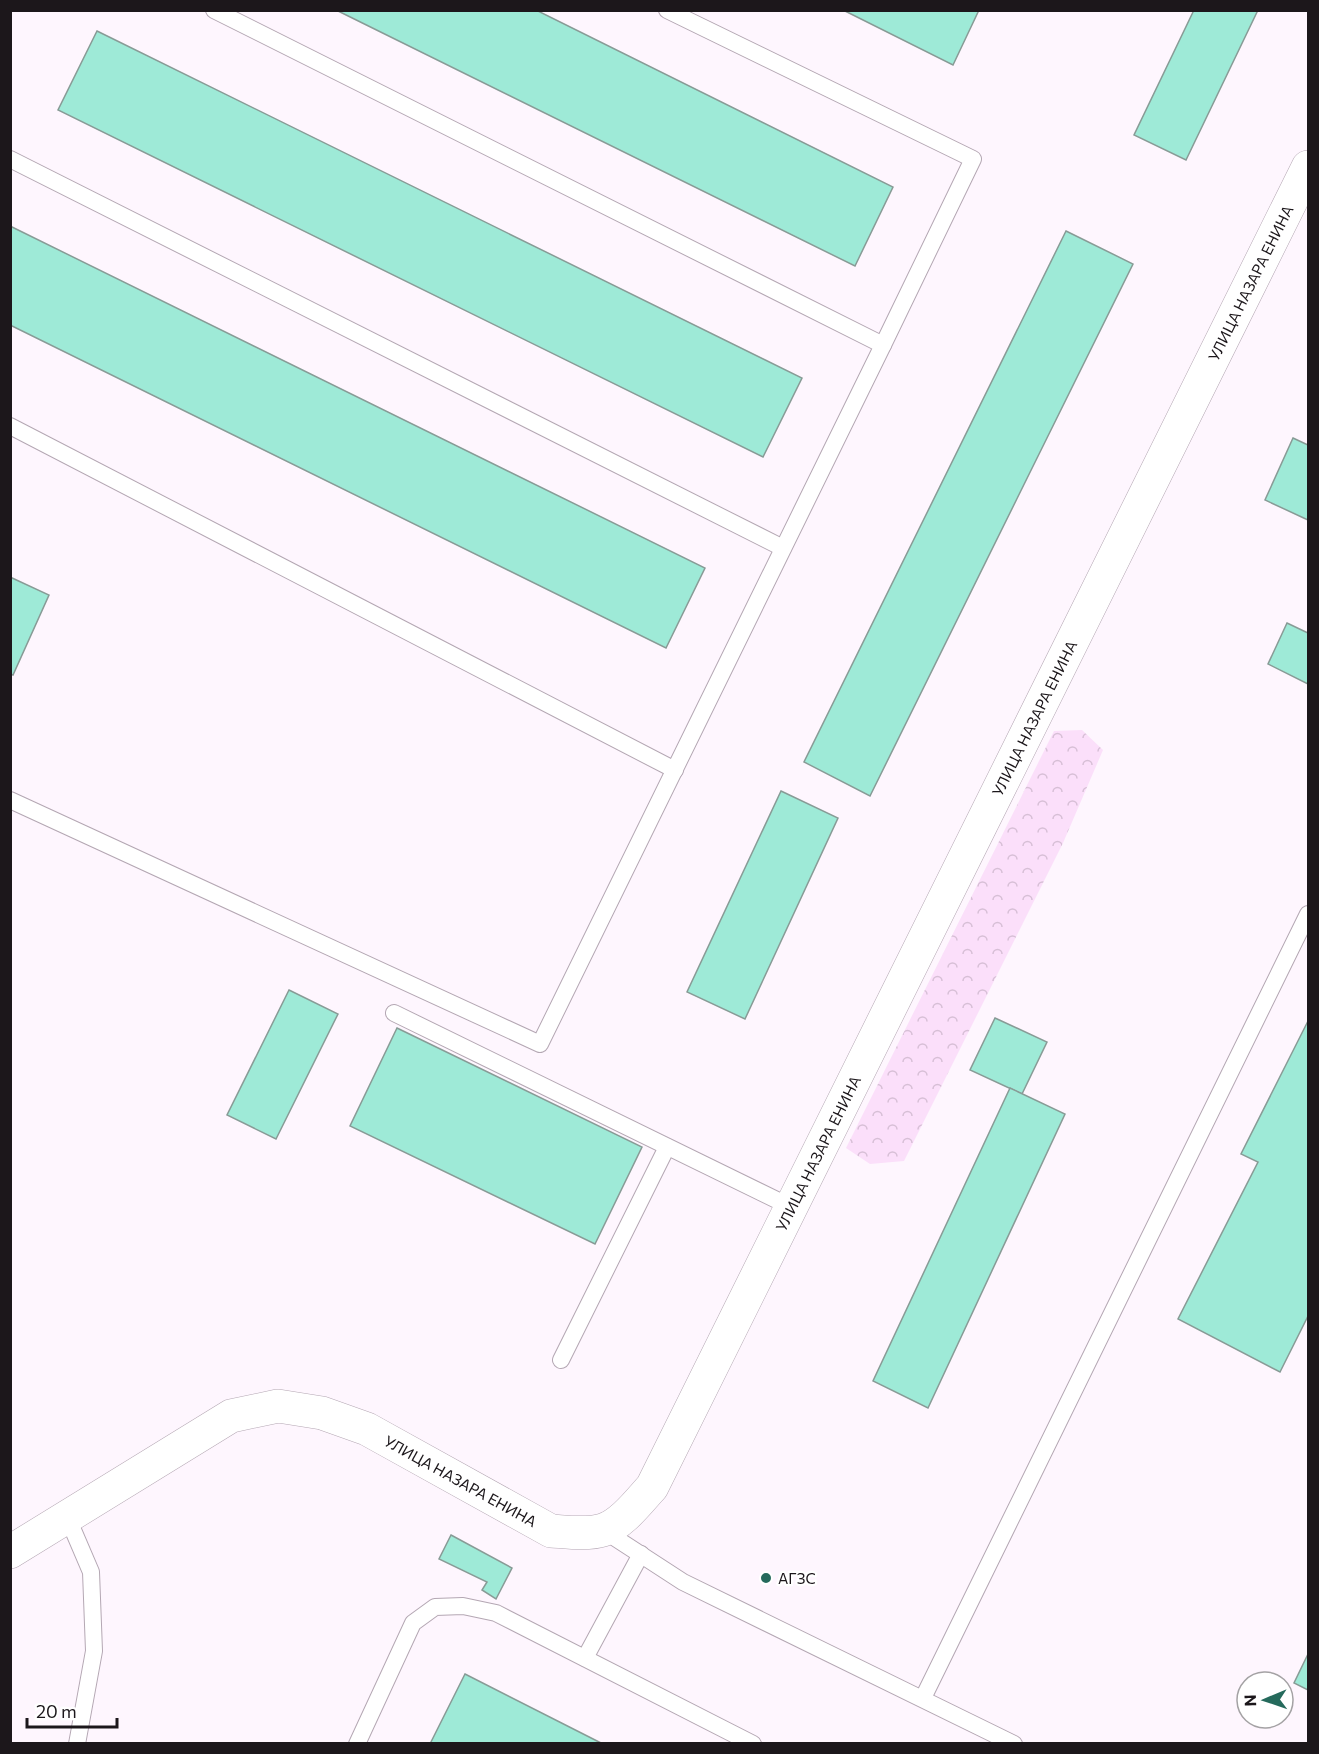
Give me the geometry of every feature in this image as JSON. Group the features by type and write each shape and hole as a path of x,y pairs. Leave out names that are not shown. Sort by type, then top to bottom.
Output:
{"main road":[{"name":"УЛИЦА НАЗАРА ЕНИНА","path":"10,1552 231,1416 278,1406 322,1413 367,1429 551,1531 603,1530 628,1514 652,1487 1308,167"}],"lane":[{"path":"214,10 883,345"},
{"path":"10,800 540,1044 974,159 667,10"},
{"path":"10,159 783,548"},
{"path":"10,426 675,770"},
{"path":"923,1698 1308,914"},
{"path":"394,1013 791,1207"},
{"path":"561,1360 667,1147"},
{"path":"67,1516 91,1572 94,1651 77,1743"},
{"path":"603,1530 683,1582 1014,1743"},
{"path":"585,1658 641,1554"},
{"path":"357,1743 414,1623 435,1607 463,1606 496,1613 753,1743"}],"green space":[{"path":"1082,730 1103,750 1063,843 904,1161 870,1164 846,1148 1054,731"}],"building":[{"path":"336,10 536,10 893,187 855,266"},
{"path":"843,10 979,10 953,65"},
{"path":"1194,10 1258,10 1186,160 1134,135"},
{"path":"97,31 802,378 763,457 58,110"},
{"path":"10,226 705,568 666,648 10,325"},
{"path":"1066,231 1133,264 870,796 804,762"},
{"path":"1293,438 1308,445 1308,520 1265,500"},
{"path":"10,577 49,595 13,675 10,674"},
{"path":"1287,623 1308,633 1308,684 1268,664"},
{"path":"781,791 838,818 745,1019 687,992"},
{"path":"289,990 338,1014 276,1139 227,1115"},
{"path":"995,1018 1047,1042 1022,1094 970,1070"},
{"path":"1308,1021 1308,1316 1280,1372 1178,1319 1258,1162 1241,1154"},
{"path":"397,1028 642,1147 595,1244 350,1126"},
{"path":"1010,1088 1065,1114 928,1408 873,1381"},
{"path":"451,1535 512,1568 496,1599 482,1590 487,1582 439,1559"},
{"path":"1308,1654 1308,1690 1295,1684"},
{"path":"465,1674 603,1744 430,1744"}],"place":[{"name":"АГЗС","path":"766,1578"}]}
